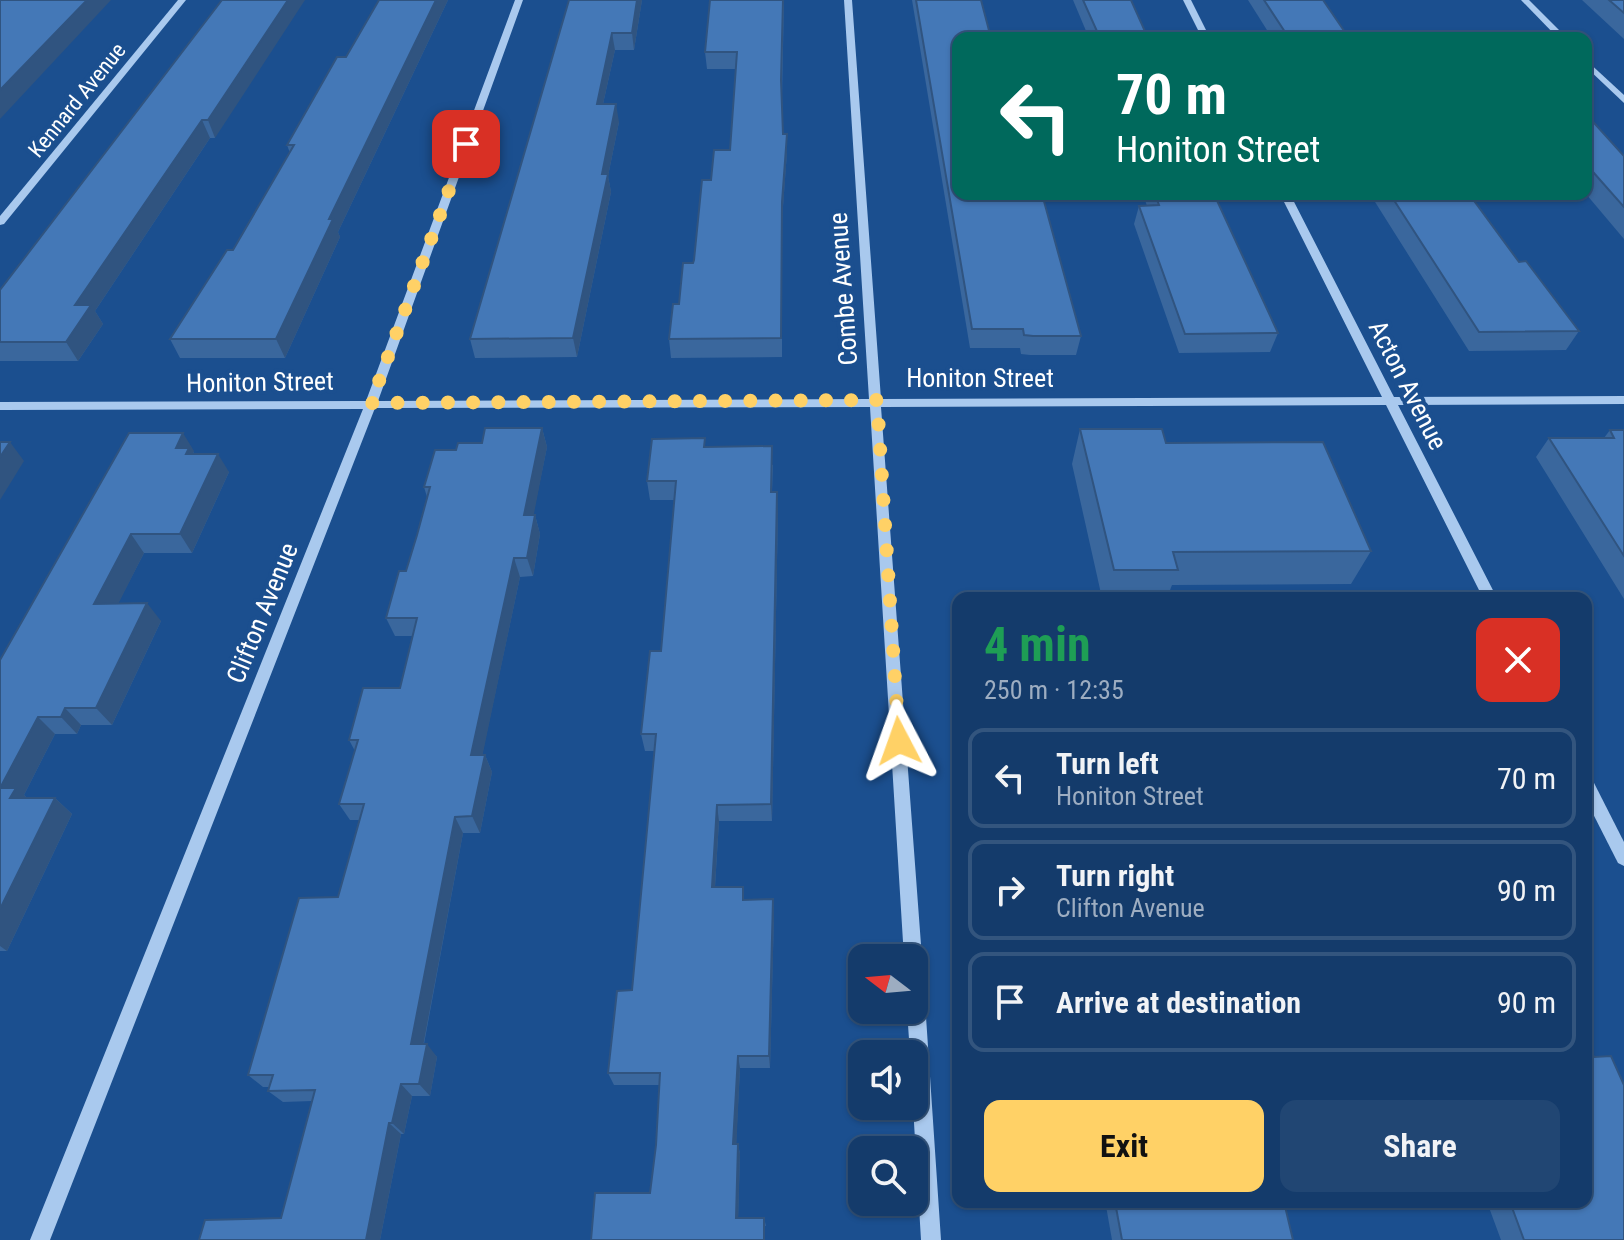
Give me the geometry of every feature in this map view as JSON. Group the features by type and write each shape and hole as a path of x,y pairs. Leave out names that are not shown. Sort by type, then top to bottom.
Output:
{"street":[{"name":"Kennard Avenue","path":"0,222 182,0"},
{"name":"Clifton Avenue","path":"40,1240 371,403 519,0"},
{"name":"Combe Avenue","path":"848,0 912,944"},
{"path":"1187,0 1203,32"},
{"path":"1525,0 1557,32"},
{"path":"1592,68 1624,100"},
{"name":"Acton Avenue","path":"1288,200 1487,592"},
{"name":"Honiton Street","path":"0,406 877,400 1624,400"},
{"path":"1592,796 1624,858"},
{"path":"917,1024 931,1240"}],"building":[{"path":"0,0 87,0 0,90"},
{"path":"222,0 288,0 208,120 202,120 75,305 91,305 66,342 0,342 0,290"},
{"path":"379,0 436,0 329,219 333,219 276,339 170,339 227,250 233,250 294,145 287,145 337,57 346,57"},
{"path":"569,0 637,0 632,33 612,33 597,104 616,104 602,174 608,174 573,338 470,339"},
{"path":"710,0 783,0 781,80 783,134 787,134 782,202 781,338 669,339 673,304 679,304 683,263 693,263 694,260 702,180 711,180 714,150 730,150 737,52 705,52"},
{"path":"916,0 981,0 989,32 952,32 952,200 1044,200 1081,336 1024,335 1023,329 972,329"},
{"path":"1083,0 1131,0 1145,32 1097,32"},
{"path":"1264,0 1323,0 1345,32 1285,32"},
{"path":"1609,0 1624,0 1624,13"},
{"path":"1592,121 1624,156 1624,207 1592,171"},
{"path":"1157,200 1217,200 1278,333 1185,334 1139,206 1159,205"},
{"path":"1394,200 1473,200 1519,262 1526,261 1579,331 1479,332"},
{"path":"485,428 542,428 524,515 535,515 527,558 514,558 471,755 485,755 472,816 455,817 411,1044 427,1044 419,1084 401,1084 392,1123 389,1123 366,1240 199,1240 205,1220 281,1218 315,1090 268,1091 273,1075 248,1075 299,898 338,897 364,804 339,804 358,740 349,740 363,688 400,688 417,618 386,618 399,571 406,571 417,535 430,487 424,487 435,450 456,450 458,443 482,443"},
{"path":"1080,429 1162,429 1166,443 1323,442 1371,551 1173,552 1178,570 1114,570"},
{"path":"1610,430 1624,430 1624,556 1549,438 1614,438"},
{"path":"129,433 183,433 176,448 189,448 186,454 218,454 180,534 131,534 94,604 147,603 96,708 65,708 61,717 38,717 0,788 0,660"},
{"path":"705,438 704,447 772,446 771,492 777,492 771,804 717,805 712,887 743,887 743,900 773,899 769,1056 738,1056 733,1144 738,1144 736,1218 764,1218 764,1240 591,1240 595,1193 650,1193 656,1145 660,1073 608,1073 617,991 632,990 656,734 641,734 650,651 661,651 676,481 647,481 652,439"},
{"path":"0,442 10,442 0,457"},
{"path":"0,788 16,788 10,798 55,798 0,909"},
{"path":"1592,1052 1594,1057 1611,1056 1624,1085 1624,1240 1524,1240 1512,1208 1592,1208"},
{"path":"1116,1208 1285,1208 1293,1240 1122,1240"}],"route":[{"path":"466,144 371,403 877,400 899,741"}]}
